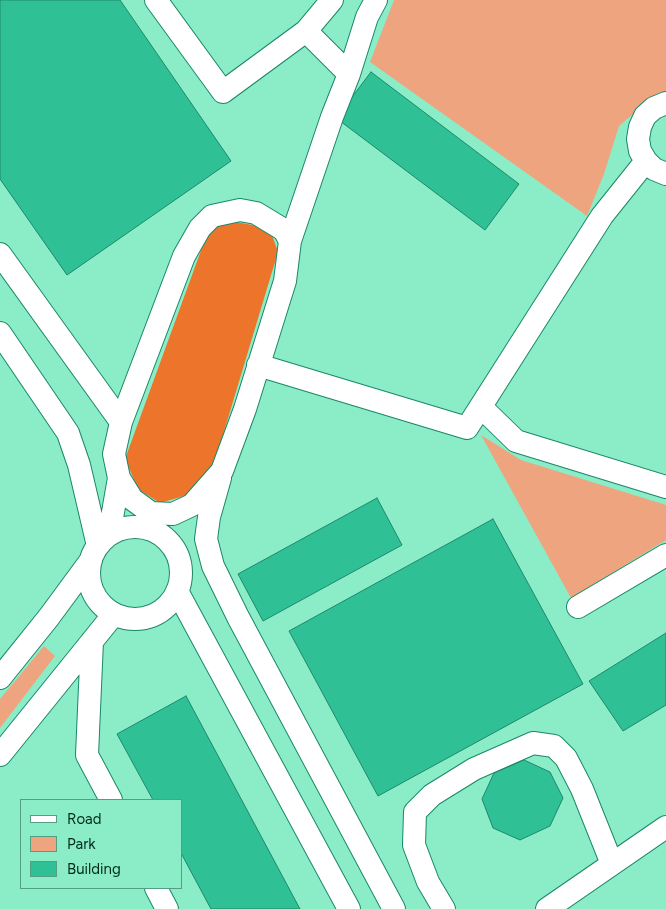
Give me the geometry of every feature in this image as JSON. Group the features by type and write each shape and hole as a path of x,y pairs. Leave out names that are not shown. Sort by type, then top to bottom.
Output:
{"lane":[{"path":"156,0 223,92 306,31 332,0"},
{"path":"376,0 367,17 349,74 332,117 290,241 285,281 245,408 222,471 209,517 206,539 213,566 238,617 394,909"},
{"path":"306,31 349,74"},
{"path":"666,103 654,108 645,116 640,127 638,139 640,151 646,161 654,169 666,174"},
{"path":"258,365 467,428 602,216 646,161"},
{"path":"222,471 192,505 173,514 151,513 132,499 119,478 114,454 121,422 184,256 200,228 212,216 240,210 256,213 284,230 290,241"},
{"path":"0,254 121,422"},
{"path":"0,333 68,433 79,465 99,547"},
{"path":"481,407 516,441 666,487"},
{"path":"0,678 49,617 99,547 123,528 139,527 153,530 165,538 174,549 180,562 181,577 177,591 169,603 158,612 144,618 128,618 114,614 101,604 92,591 89,576 99,547 119,478"},
{"path":"173,514 174,549"},
{"path":"578,607 666,555"},
{"path":"177,591 349,909"},
{"path":"0,755 114,614"},
{"path":"92,641 87,755 110,799"},
{"path":"444,909 428,882 414,845 415,812 432,795 474,769 533,743 554,746 566,758 582,789 612,864"},
{"path":"547,909 666,827"},
{"path":"157,889 167,909"}],"green space":[{"path":"394,0 666,0 666,92 658,93 619,126 604,174 587,216 370,62"},
{"path":"481,435 521,460 666,505 666,540 571,598"},
{"path":"44,646 55,656 0,728 0,699"}],"shaded area":[{"path":"236,222 258,226 271,232 278,252 213,468 191,494 160,503 138,489 125,459 207,234 219,225"}],"building":[{"path":"0,0 120,0 231,161 67,275 0,179"},
{"path":"371,72 519,184 485,230 336,118"},
{"path":"377,498 402,545 263,621 238,574"},
{"path":"493,519 583,684 378,796 289,631"},
{"path":"666,633 666,705 623,731 589,681"},
{"path":"186,696 300,909 211,909 182,855 182,799 152,799 117,734"},
{"path":"524,760 550,772 563,798 550,826 520,840 493,828 482,799 494,773"}]}
